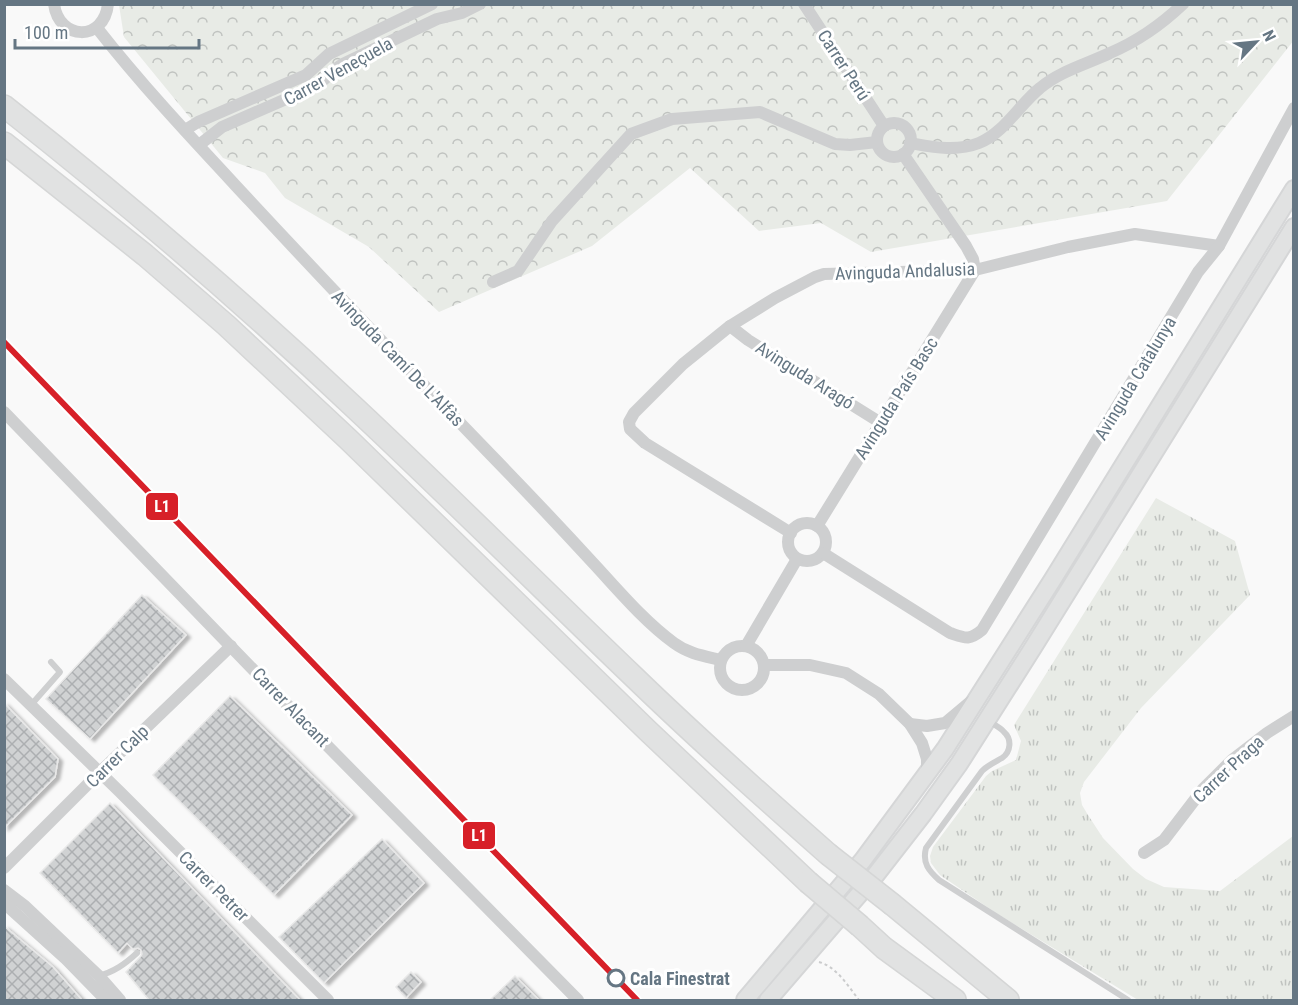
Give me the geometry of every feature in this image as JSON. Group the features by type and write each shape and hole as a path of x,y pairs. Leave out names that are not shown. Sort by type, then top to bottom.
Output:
{"highway":[{"path":"4,106 231,295 355,407 633,677 737,773 828,854 1007,1000"},
{"path":"4,143 145,255 226,325 348,439 648,731 808,882 884,948 923,989 937,1000"},
{"path":"884,948 955,1000"}],"main road":[{"path":"745,1000 863,860 927,775 986,686 1293,189"},
{"path":"768,1000 857,898 942,789 987,721 1293,227"}],"street":[{"path":"54,4 59,21 72,31 81,33 96,28 102,22 108,4"},
{"name":"Carrer Veneçuela","path":"185,130 198,122 306,75 329,54 432,4"},
{"name":"Carrer Veneçuela","path":"199,145 222,127 316,86 343,64 437,18 462,13 480,4"},
{"path":"910,143 949,149 979,143 1004,126 1020,107 1053,78 1129,43 1183,4"},
{"name":"Carrer Perú","path":"809,6 884,126"},
{"name":"Avinguda Camí De L'Alfàs","path":"96,28 185,130 356,315 617,589 674,643 690,652 721,660"},
{"name":"Avinguda Catalunya","path":"823,553 950,633 965,639 982,630 1198,272 1219,246 1293,108"},
{"path":"494,282 518,271 552,221 631,134 672,119 760,112 835,144 877,142"},
{"path":"891,123 902,125 909,133 910,143 903,154 888,156 880,149 877,142 878,133 884,126 891,123"},
{"path":"903,154 966,246 973,259 975,270"},
{"name":"Avinguda Andalusia","path":"790,533 645,443 630,429 629,422 634,413 683,364 730,326 775,298 824,274 975,270 1068,247 1135,234 1219,246"},
{"name":"Avinguda País Basc","path":"817,526 975,270"},
{"name":"Avinguda Aragó","path":"730,326 748,340 881,423"},
{"name":"Carrer Alacant","path":"4,412 578,1000"},
{"path":"801,524 817,526 825,538 823,553 810,561 797,559 788,544 790,533 801,524"},
{"path":"746,646 797,559"},
{"name":"Carrer Calp","path":"4,868 231,646"},
{"path":"746,646 758,652 762,658 764,672 761,679 750,689 735,689 724,681 720,674 721,660 730,648 746,646"},
{"path":"764,665 810,665 846,674 879,694 910,724 922,743 927,759 927,775"},
{"name":"Carrer Petrer","path":"4,679 328,1000"},
{"path":"910,724 927,726 945,723 986,686"},
{"name":"Carrer Praga","path":"1144,853 1164,840 1203,789 1232,760 1293,716"},
{"path":"4,890 20,902 99,976 120,1000"},
{"path":"4,903 106,1000"}],"lane":[{"path":"31,705 60,672 51,662"},
{"path":"987,721 1005,732 1009,741 1008,751 1002,758 982,771 926,848 924,858 929,869 939,880 1128,1000"},
{"path":"86,979 106,974 124,965 137,953"}],"path":[{"path":"805,958 826,964 840,975 859,1000"}],"green space":[{"path":"1293,4 1294,40 1167,201 871,252 821,223 759,231 690,168 592,246 439,312 369,247 285,198 265,173 223,158 124,37 119,5"},
{"path":"1156,498 1235,541 1250,595 1141,708 1084,782 1080,793 1082,805 1103,838 1133,869 1146,879 1164,887 1220,891 1293,836 1293,1000 1138,1000 996,913 940,875 931,863 930,856 933,847 986,776 1016,760 1021,741 1014,725"}],"building":[{"path":"142,595 186,635 90,739 46,699"},
{"path":"230,696 352,815 274,895 153,775"},
{"path":"4,703 58,759 55,777 4,828"},
{"path":"110,803 300,1000 149,1000 126,972 141,956 141,950 133,949 127,943 118,953 40,873"},
{"path":"382,839 424,883 324,983 279,937"},
{"path":"4,926 53,967 82,1000 4,1000"},
{"path":"411,972 421,982 406,998 396,987"},
{"path":"515,976 539,1000 490,1000 509,982"}],"transit line":[{"name":"L1","path":"4,342 637,1000"}],"place":[{"name":"Cala Finestrat","path":"616,978"}]}
